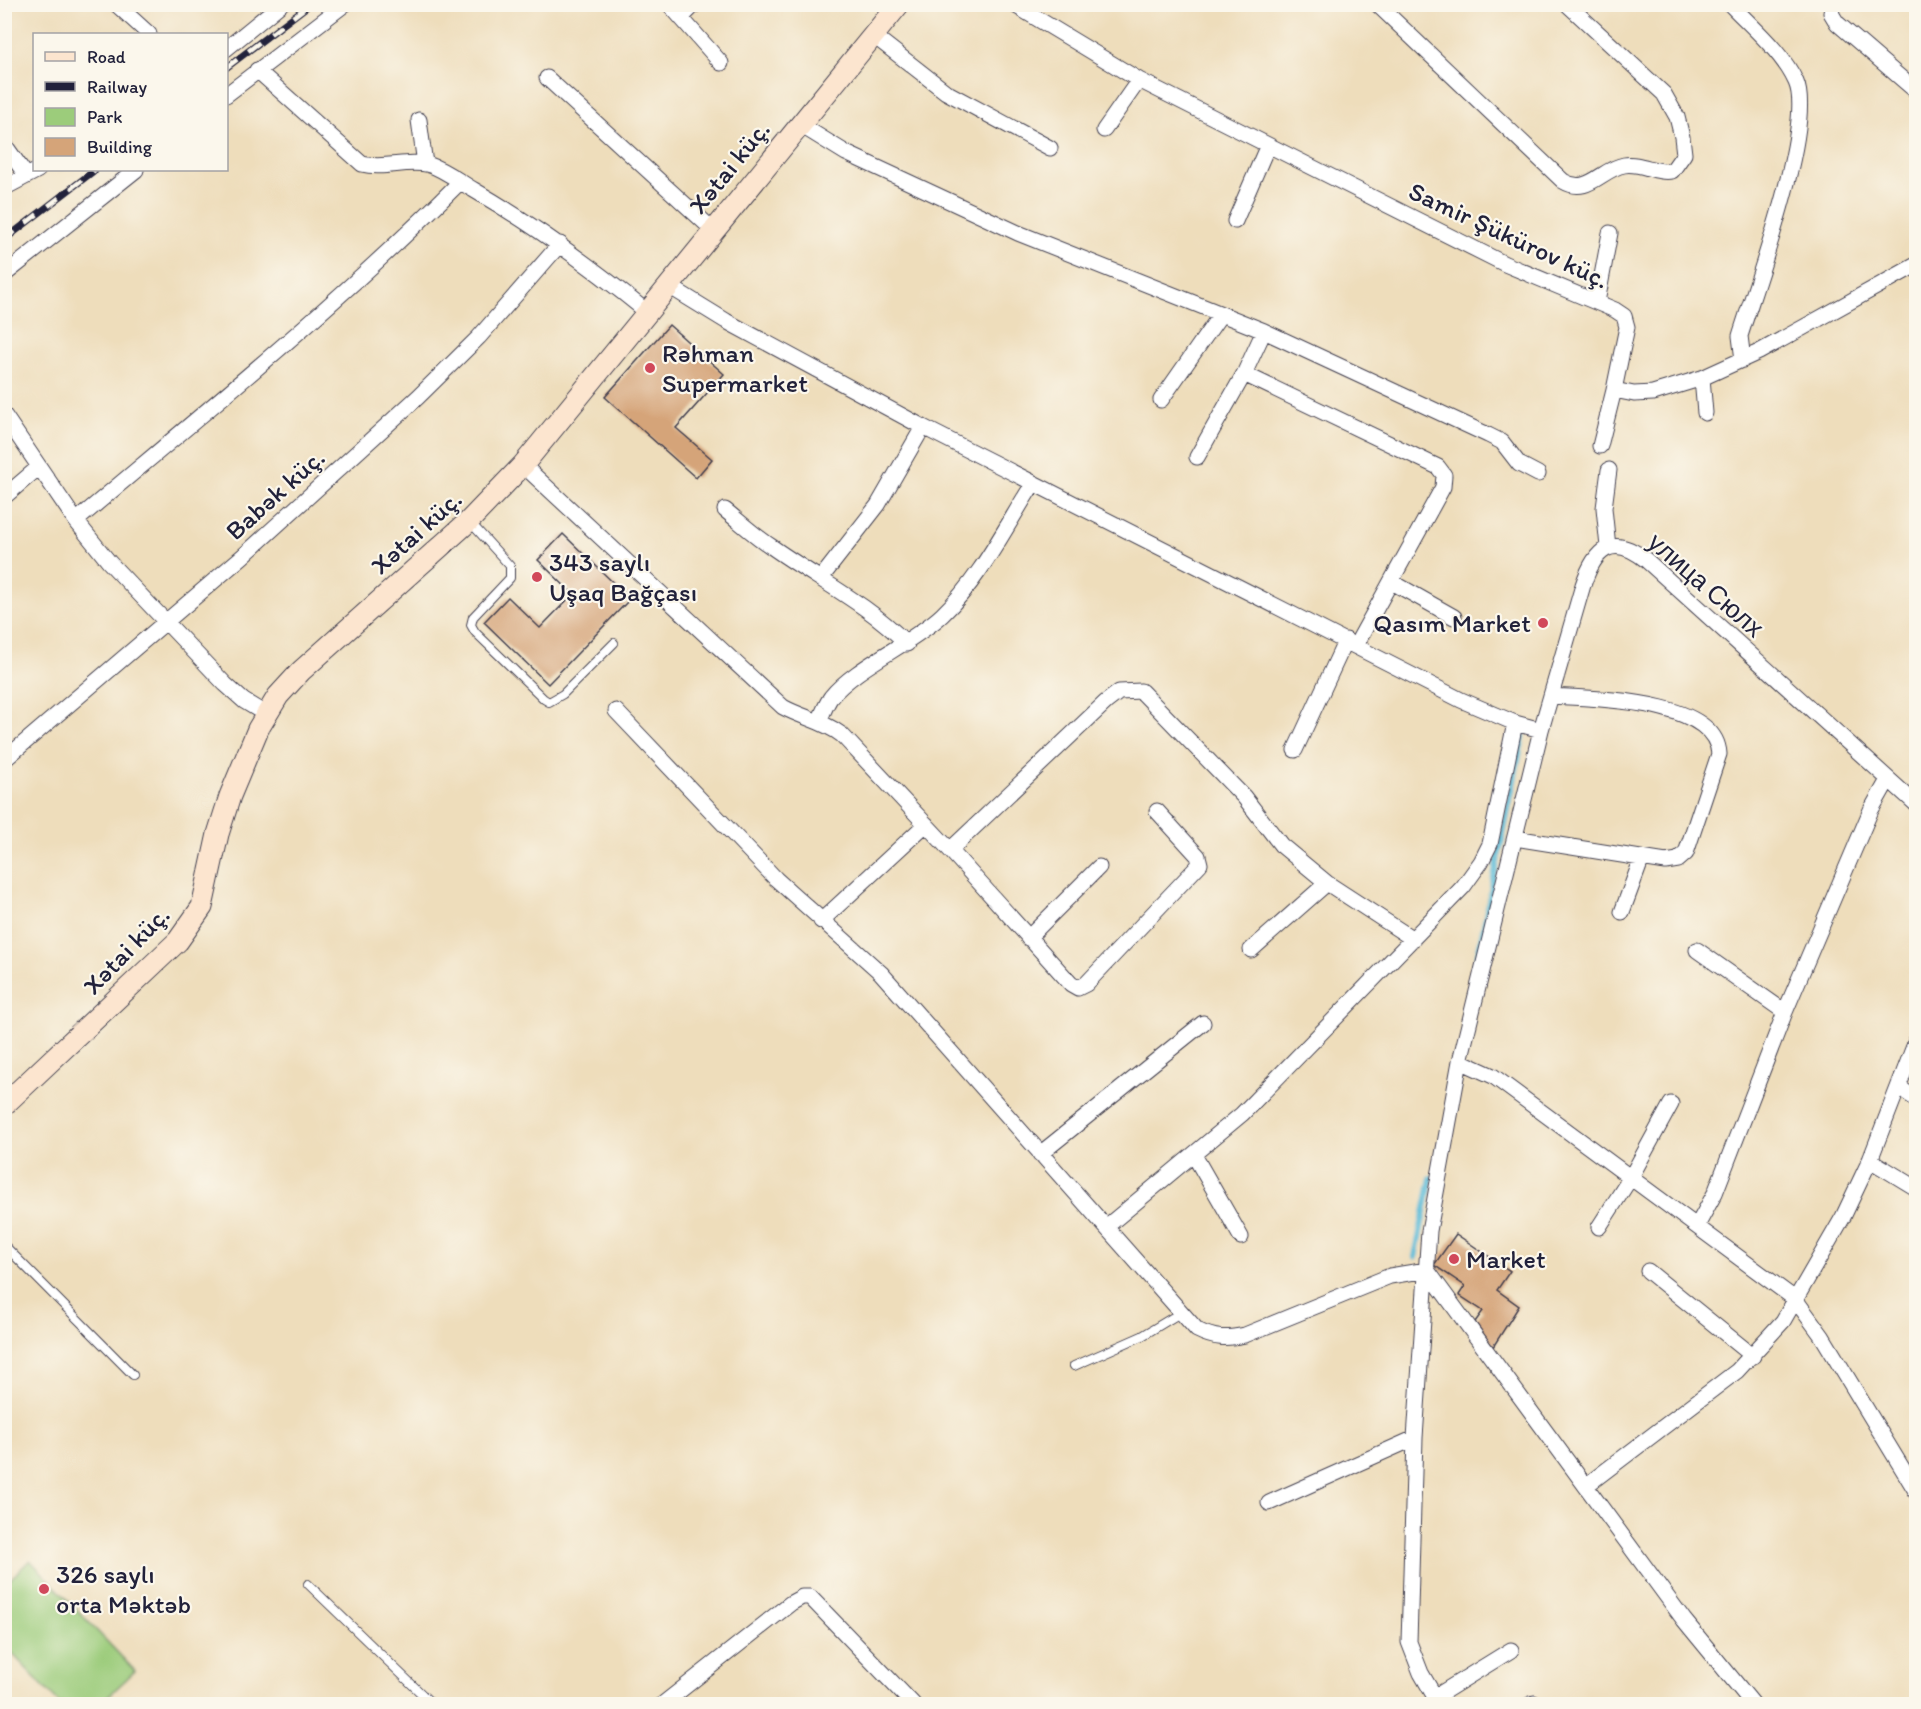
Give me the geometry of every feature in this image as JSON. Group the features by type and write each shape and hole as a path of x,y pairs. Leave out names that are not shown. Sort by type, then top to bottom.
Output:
{"street":[{"path":"116,4 147,33"},
{"path":"228,47 280,4"},
{"path":"228,93 345,4"},
{"path":"669,4 721,63"},
{"path":"681,18 695,4"},
{"name":"Xətai küç.","path":"4,1105 178,941 190,926 202,907 218,834 230,796 267,715 289,682 469,521 523,465 899,4"},
{"name":"Samir Şükürov küç.","path":"1013,4 1139,80 1505,264 1597,302 1624,316 1627,327 1600,446"},
{"path":"1377,4 1563,182 1572,187 1583,186 1624,165 1672,171 1684,154 1677,117 1665,94 1567,4"},
{"path":"1730,4 1790,73 1795,81 1801,106 1784,193 1740,336 1743,360"},
{"path":"1833,4 1831,13 1837,23 1917,91"},
{"path":"873,35 946,92 1050,148"},
{"path":"257,70 362,164 374,167 425,164 460,182 560,244 648,312"},
{"path":"547,78 713,230"},
{"path":"1104,130 1139,80"},
{"path":"419,120 425,164"},
{"path":"799,124 846,153 1018,233 1264,331 1502,441 1519,464 1538,474"},
{"path":"4,144 32,172 4,188"},
{"path":"1235,221 1268,145"},
{"path":"4,275 135,171"},
{"path":"76,521 291,339 420,224 460,182"},
{"path":"1597,302 1610,233"},
{"name":"Babək küç.","path":"4,760 166,623 418,397 478,337 560,244"},
{"path":"1614,390 1635,394 1653,393 1702,378 1743,360 1917,265"},
{"path":"669,286 726,321 1033,483 1461,699 1515,723 1541,730"},
{"path":"1161,400 1221,314"},
{"path":"1197,457 1244,374 1264,331"},
{"path":"1244,374 1438,467 1444,475 1443,487 1392,582 1351,643 1296,750"},
{"path":"1702,378 1705,413"},
{"path":"4,416 76,521 166,623 225,684 244,701 267,715"},
{"path":"821,578 878,505 924,427"},
{"path":"523,465 783,707 800,717 819,721 842,735 1071,984 1078,988 1086,984 1200,864 1198,856 1157,811"},
{"path":"4,497 39,467"},
{"path":"1608,470 1604,508 1608,547"},
{"path":"819,721 831,696 846,683 907,644 961,596 1033,483"},
{"path":"725,510 771,547 821,578 886,624 907,644"},
{"name":"улица Сюлх","path":"1437,1701 1421,1673 1409,1642 1415,1438 1429,1231 1460,1061 1541,730 1590,564 1608,547 1622,546 1634,550 1917,804"},
{"path":"1392,582 1454,617"},
{"path":"950,850 1106,702 1119,692 1141,691 1244,797 1272,836 1327,883 1413,939"},
{"path":"1515,838 1666,862 1678,860 1686,853 1719,754 1718,746 1711,735 1691,718 1668,708 1552,696"},
{"path":"616,711 776,879 881,973 1197,1330 1211,1337 1225,1340 1245,1335 1390,1276 1427,1270 1684,1620 1753,1704"},
{"path":"1106,1227 1194,1155 1275,1082 1462,887 1481,862 1490,844 1515,723"},
{"path":"1697,1226 1715,1193 1785,1012 1871,810 1888,780"},
{"path":"821,921 926,824"},
{"path":"1622,912 1642,858"},
{"path":"1029,938 1100,867"},
{"path":"1251,950 1327,883"},
{"path":"1697,950 1785,1012"},
{"path":"1040,1154 1203,1023"},
{"path":"1587,1485 1753,1356 1783,1321 1843,1216 1870,1160 1917,1041"},
{"path":"1460,1061 1493,1076 1795,1299 1822,1336 1917,1491"},
{"path":"1900,1088 1917,1099"},
{"path":"1599,1227 1631,1177 1671,1104"},
{"path":"1194,1155 1241,1237"},
{"path":"1870,1160 1917,1188"},
{"path":"1648,1271 1753,1356"},
{"path":"1269,1503 1415,1438"},
{"path":"667,1703 791,1603 802,1597 810,1597 913,1704"},
{"path":"1437,1701 1511,1650"}],"lane":[{"path":"469,521 510,566 512,572 510,578 472,617 471,625 475,632 544,699 549,702 563,694 614,643"},
{"path":"4,1245 133,1375"},
{"path":"1074,1366 1142,1335 1180,1313"},
{"path":"308,1584 428,1700"}],"green space":[{"path":"30,1560 135,1671 100,1704 60,1704 5,1646 5,1584"}],"building":[{"path":"669,325 724,374 676,428 712,459 696,478 605,397"},
{"path":"563,534 630,599 548,684 484,622 508,597 540,628 573,594 538,560"},
{"path":"1456,1234 1510,1271 1497,1290 1519,1306 1493,1347 1475,1322 1483,1311 1459,1295 1465,1286 1434,1265"}],"waterway":[{"path":"1474,974 1523,736"},
{"path":"1415,1257 1431,1178"}],"railway":[{"path":"228,66 310,4"},
{"path":"4,240 94,171"}],"place":[{"name":"Rəhman Supermarket","path":"650,368"},
{"name":"343 saylı Uşaq Bağçası","path":"537,577"},
{"name":"Qasım Market","path":"1543,623"},
{"name":"Market","path":"1454,1259"},
{"name":"326 saylı orta Məktəb","path":"44,1589"}]}
